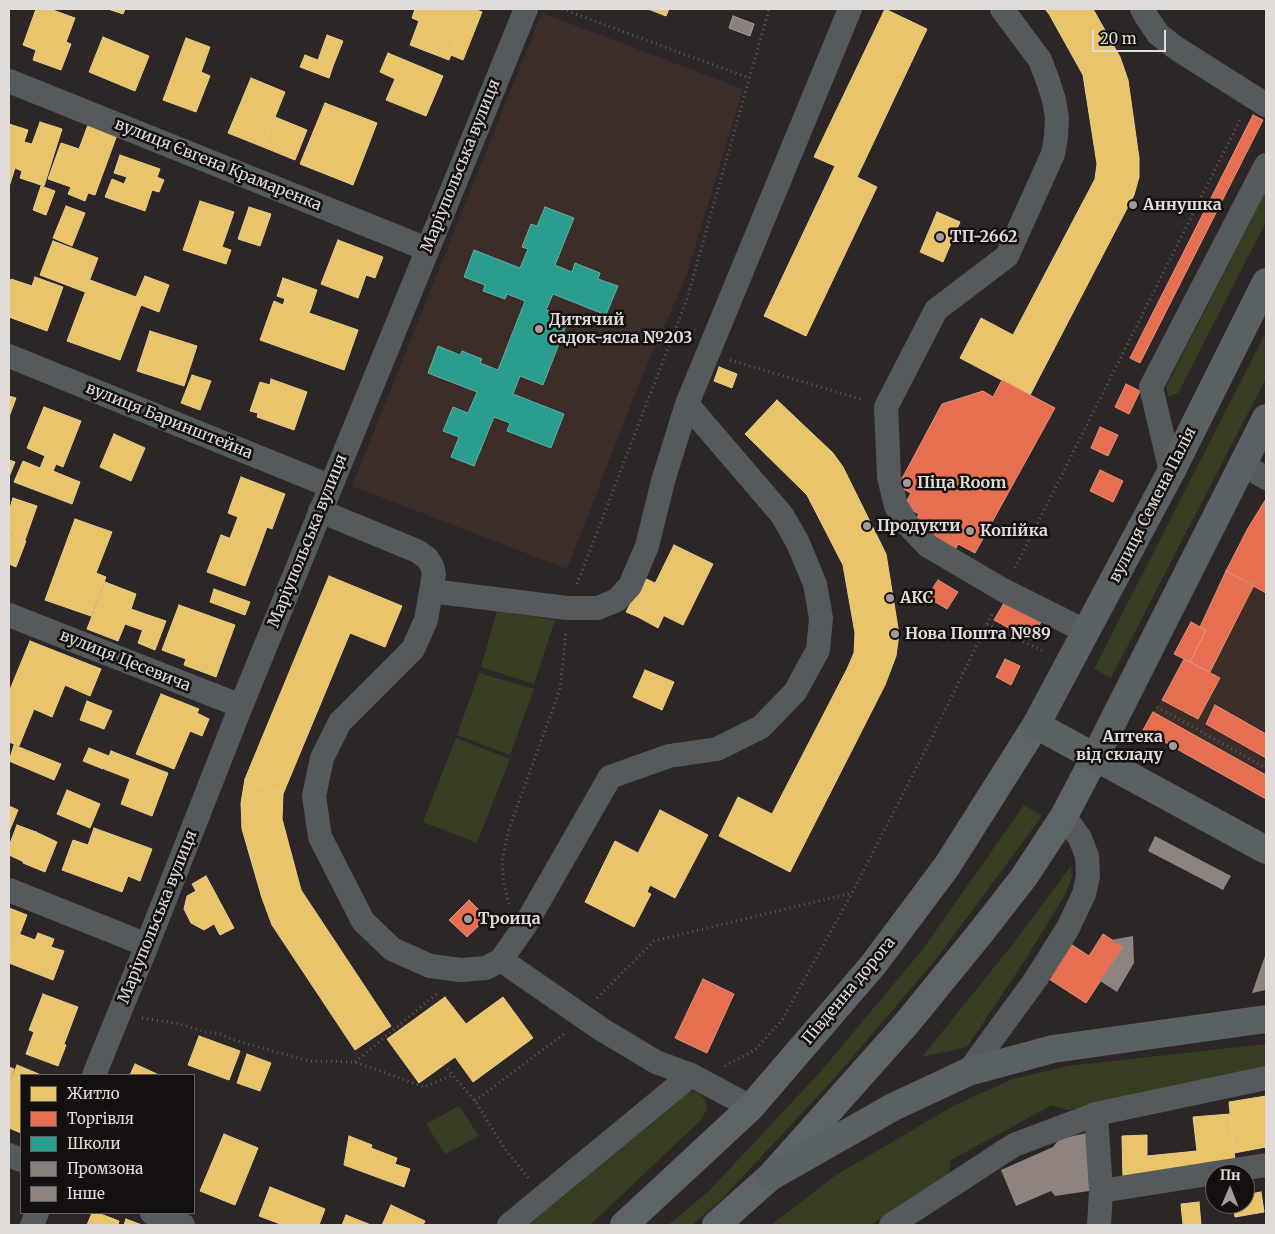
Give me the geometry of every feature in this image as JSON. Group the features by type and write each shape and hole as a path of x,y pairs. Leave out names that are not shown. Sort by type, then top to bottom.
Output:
{"highway":[{"name":"вулиця Семена Палія","path":"1036,725 1171,472 1266,282"},
{"path":"1095,757 1266,418"},
{"path":"1036,725 1266,850"},
{"path":"770,1177 893,1107 968,1072 1054,1049 1266,1019"}],"main road":[{"name":"Південна дорога","path":"624,1225 751,1107 873,965 947,866 1036,725"},
{"path":"716,1225 770,1177 907,1023 982,931 1024,876 1064,816 1095,757"}],"street":[{"path":"431,590 567,608 598,608 617,600 630,586 647,546 663,481 687,404 850,9"},
{"path":"1002,9 1040,60 1048,81 1057,118 1053,154 1007,256 936,310 886,407 889,477 896,506 908,525 928,546 1004,590 1087,632"},
{"path":"1142,9 1158,34 1176,48 1266,105"},
{"name":"Маріупольська вулиця","path":"94,1074 148,945 241,706 428,249 519,11"},
{"name":"вулиця Євгена Крамаренка","path":"9,81 428,249"},
{"path":"1171,472 1151,387 1266,165"},
{"name":"вулиця Баринштейна","path":"9,356 330,486"},
{"path":"320,511 417,551 427,558 434,574 426,620 413,649 340,722 322,758 314,796 320,837 362,920 392,949 430,966 468,970 486,968 501,960 524,927 610,777 669,756 717,749 761,727 796,692 818,650 821,618 815,584 798,544 782,515 687,404"},
{"path":"1242,464 1266,478"},
{"name":"вулиця Цесевича","path":"9,615 241,706"},
{"path":"968,1072 1036,979 1068,928 1084,894 1088,876 1087,856 1080,838 1064,816"},
{"path":"9,890 148,945"},
{"path":"501,960 601,1029 656,1062 691,1075 751,1107"},
{"path":"510,1225 691,1075"},
{"path":"891,1225 1014,1145 1096,1114 1266,1078"},
{"path":"1096,1114 1101,1191 1099,1225"},
{"path":"1101,1191 1266,1165"},
{"path":"155,1214 183,1225"}],"path":[{"path":"562,9 749,78"},
{"path":"524,927 509,905 504,885 502,860 509,829 560,689 566,648 567,608 687,299 769,9"},
{"path":"708,353 886,407"},
{"path":"987,624 1046,652"},
{"path":"1157,707 1266,768"},
{"path":"475,1100 583,1017 654,941 852,893"},
{"path":"355,1062 373,1045 468,970"},
{"path":"120,1013 176,1023 206,1032 221,1034 233,1040 308,1061 355,1062 424,1087 453,1075"},
{"path":"444,1065 475,1100 505,1149 543,1198"}],"shaded area":[{"name":"Дитячий садок-ясла №203","path":"542,13 743,89 686,277 640,381 567,569 352,486"},
{"path":"1266,499 1266,799 1143,730 1184,659 1189,662 1248,528"}],"green space":[{"path":"1266,191 1266,222 1178,393 1168,397 1166,387"},
{"path":"1266,332 1266,378 1111,678 1094,669"},
{"path":"497,611 555,620 534,684 481,667"},
{"path":"479,673 534,689 510,755 457,735"},
{"path":"456,738 510,759 477,843 423,822"},
{"path":"1024,805 1042,816 937,958 832,1081 719,1202 692,1225 668,1225 708,1192 822,1070 923,949"},
{"path":"1071,866 1072,877 1066,893 1027,957 967,1047 922,1057 1012,945"},
{"path":"1266,1044 1266,1067 1068,1110 1052,1105 951,1160 949,1173 871,1225 771,1225 836,1175 955,1105 1013,1079 1068,1066"},
{"path":"683,1090 697,1092 705,1099 707,1108 702,1119 590,1225 528,1225"},
{"path":"459,1106 479,1136 445,1154 426,1124"}],"building: Житло":[{"path":"36,9 50,9 75,18 66,42 71,44 61,70 33,60 36,50 23,45"},
{"path":"108,9 125,9 123,14"},
{"path":"415,9 454,10 446,33 458,37 449,60 410,45 419,21 412,18"},
{"path":"455,9 474,9 482,12 463,60 451,55 458,37 446,33"},
{"path":"648,9 669,9 666,16"},
{"path":"885,9 927,29 857,177 877,187 806,336 764,316 835,166 814,157"},
{"path":"1045,9 1093,9 1120,57 1128,80 1139,158 1139,177 1134,195 1030,395 960,358 981,318 1013,335 1095,179 1097,164 1083,75"},
{"path":"327,35 343,41 333,66 318,60"},
{"path":"103,37 149,56 135,91 89,72"},
{"path":"186,38 210,47 201,72 210,76 196,112 163,100"},
{"path":"388,53 443,76 426,116 386,100 395,79 380,72"},
{"path":"305,55 333,66 329,78 300,67"},
{"path":"251,78 285,92 263,147 228,133"},
{"path":"325,103 377,123 353,185 300,164"},
{"path":"275,117 307,130 295,160 263,147"},
{"path":"40,122 62,129 44,186 20,178 22,171 15,168 9,187 9,124 28,130 24,142 32,144"},
{"path":"88,125 117,135 95,195 88,193 85,201 68,194 71,187 48,179 61,143 79,149"},
{"path":"120,155 160,169 157,177 164,180 159,192 152,190 145,211 105,197 112,179 124,184 127,177 114,173"},
{"path":"41,186 55,191 46,215 33,210"},
{"path":"200,201 234,212 222,247 231,250 226,264 183,250"},
{"path":"66,206 85,213 72,246 53,238"},
{"path":"249,207 271,214 260,246 238,239"},
{"name":"ТП-2662","path":"937,212 960,222 943,262 920,252"},
{"path":"338,240 383,257 375,278 366,275 358,298 321,284"},
{"path":"53,241 98,258 85,292 40,275"},
{"path":"145,276 169,285 159,312 141,305 120,360 67,341 90,280 136,297"},
{"path":"35,277 63,287 47,331 9,317 9,285 11,279 32,286"},
{"path":"283,278 317,290 311,308 277,296"},
{"path":"285,299 311,308 309,313 358,330 344,370 260,340 274,301 283,305"},
{"path":"150,331 197,346 184,386 137,371"},
{"path":"719,367 737,374 732,388 714,381"},
{"path":"192,375 211,381 200,410 181,403"},
{"path":"271,379 307,392 294,430 257,417 258,413 250,411 260,382 270,385"},
{"path":"9,396 16,398 9,417"},
{"path":"777,400 833,453 843,467 886,554 899,634 896,656 885,685 790,872 719,836 738,797 772,814 847,669 854,653 855,633 843,565 807,495 745,434"},
{"path":"44,407 81,421 63,467 56,464 53,471 80,482 72,504 14,482 23,461 40,468 45,456 27,448"},
{"path":"114,434 145,448 131,481 100,467"},
{"path":"9,460 15,462 9,477"},
{"path":"241,477 285,494 272,529 267,527 259,549 230,538 238,517 228,513"},
{"path":"13,498 37,506 25,540 9,534 9,511"},
{"path":"75,519 112,532 96,573 106,577 91,616 45,600"},
{"path":"9,535 26,541 16,567 9,564"},
{"path":"221,535 259,549 245,586 207,572"},
{"path":"674,545 713,564 683,625 644,606"},
{"path":"329,576 402,606 385,647 350,633 283,794 245,779"},
{"path":"644,578 655,583 638,617 626,612"},
{"path":"105,582 136,594 131,609 148,615 142,630 125,624 118,641 87,629"},
{"path":"214,589 250,602 245,615 210,602"},
{"path":"179,605 235,625 216,677 184,665 186,659 162,650"},
{"path":"644,606 664,615 658,628 638,617"},
{"path":"148,615 166,621 155,650 138,643"},
{"path":"30,641 101,669 90,696 65,685 52,717 34,709 19,746 9,742 9,692"},
{"path":"645,670 674,682 662,710 633,697"},
{"path":"161,694 199,709 197,713 209,719 202,736 190,731 174,769 136,754"},
{"path":"87,701 112,711 104,729 80,720"},
{"path":"14,745 61,764 54,780 9,761"},
{"path":"89,748 109,756 103,769 83,761"},
{"path":"111,751 168,773 152,816 121,804 130,779 104,769"},
{"path":"245,779 283,794 282,819 301,890 391,1026 355,1050 272,925 242,829 241,803"},
{"path":"67,790 100,804 90,828 57,814"},
{"path":"9,806 18,810 9,832"},
{"path":"660,810 708,835 675,898 650,885 647,892 651,894 634,927 585,902 615,841 638,853"},
{"path":"17,825 36,832 24,862 9,855 9,846"},
{"path":"94,828 152,849 140,881 128,876 122,892 62,870 73,840 88,845"},
{"path":"36,832 57,842 45,872 23,863"},
{"path":"206,876 234,928 220,935 214,924 204,930 191,923 184,909 187,896 196,891 192,884"},
{"path":"9,908 27,915 9,962"},
{"path":"38,933 54,939 51,947 64,951 53,980 9,963 19,934 35,940"},
{"path":"43,994 78,1007 64,1044 29,1030"},
{"path":"445,997 466,1024 503,997 533,1038 473,1082 455,1057 419,1083 387,1039"},
{"path":"34,1032 66,1045 58,1066 26,1054"},
{"path":"199,1036 240,1051 229,1080 188,1065"},
{"path":"247,1054 271,1063 260,1091 237,1083"},
{"path":"135,1064 157,1074 130,1074"},
{"path":"17,1065 39,1074 20,1074 20,1133 9,1128 9,1085"},
{"path":"9,1067 14,1069 9,1083"},
{"path":"1266,1096 1266,1147 1234,1153 1229,1102"},
{"path":"1230,1114 1235,1164 1205,1164 1205,1171 1123,1178 1122,1136 1147,1135 1147,1156 1197,1151 1193,1117"},
{"path":"224,1134 258,1148 235,1205 200,1191"},
{"path":"349,1136 372,1145 371,1148 397,1158 395,1164 410,1169 404,1187 344,1165"},
{"path":"270,1187 325,1209 319,1225 283,1225 259,1216"},
{"path":"1261,1192 1264,1212 1255,1214 1255,1193"},
{"path":"1199,1202 1201,1225 1183,1225 1181,1204"},
{"path":"391,1205 425,1221 423,1225 382,1225"},
{"path":"92,1214 101,1214 119,1221 118,1225 87,1225"},
{"path":"1235,1214 1252,1214 1235,1217"},
{"path":"346,1215 371,1225 342,1225"},
{"path":"126,1219 142,1225 124,1225"}],"building: Торгівля":[{"path":"1253,115 1263,120 1140,363 1130,358"},
{"path":"1002,380 1055,408 975,553 958,544 955,550 929,537 933,530 915,521 919,514 904,506 911,493 898,486 942,404 983,391 993,397"},
{"path":"1126,384 1140,391 1129,414 1115,407"},
{"path":"1100,427 1118,435 1108,456 1091,448"},
{"path":"1100,470 1123,481 1113,502 1090,491"},
{"path":"1266,499 1266,593 1226,571 1248,528"},
{"path":"1226,571 1254,585 1210,672 1190,662 1206,630 1200,627"},
{"path":"938,580 958,592 947,609 927,597"},
{"path":"1004,603 1041,622 1031,640 994,620"},
{"path":"1191,622 1206,630 1190,662 1174,654"},
{"path":"1005,659 1020,666 1011,685 996,677"},
{"path":"1184,659 1220,678 1198,719 1162,700"},
{"path":"1215,705 1266,734 1266,758 1206,724"},
{"path":"1153,712 1266,775 1266,799 1143,730"},
{"path":"469,900 487,918 467,937 449,920"},
{"path":"1054,933 1089,956 1103,934 1123,947 1086,1003 1032,968"},
{"path":"703,979 734,994 707,1053 675,1038"}],"building: Школи":[{"path":"545,207 574,218 555,265 572,272 575,263 600,273 598,279 618,286 606,315 553,294 546,310 569,318 543,385 520,376 513,394 564,414 551,448 507,431 510,423 494,417 474,466 451,457 459,437 443,431 453,407 468,413 477,392 428,373 438,346 460,355 462,351 482,359 480,363 498,370 525,301 507,294 505,299 483,291 485,285 464,277 474,250 520,268 528,249 522,247 531,224 537,226"}],"building: Промзона":[{"path":"733,16 754,24 750,36 729,28"}],"building: Інше":[{"path":"1155,836 1231,876 1223,890 1148,851"},
{"path":"1133,936 1134,963 1117,992 1100,981 1123,947 1111,940"},
{"path":"1266,953 1266,990 1252,993"},
{"path":"1087,1133 1096,1190 1055,1196 1051,1191 1016,1206 1001,1170 1053,1147 1059,1139"}],"place":[{"name":"Аннушка","path":"1133,205"},
{"name":"ТП-2662","path":"940,237"},
{"name":"Дитячий садок-ясла №203","path":"539,329"},
{"name":"Піца Room","path":"907,483"},
{"name":"Продукти","path":"867,526"},
{"name":"Копійка","path":"970,531"},
{"name":"АКС","path":"890,598"},
{"name":"Нова Пошта №89","path":"895,634"},
{"name":"Аптека від складу","path":"1173,746"},
{"name":"Троица","path":"468,919"}]}
